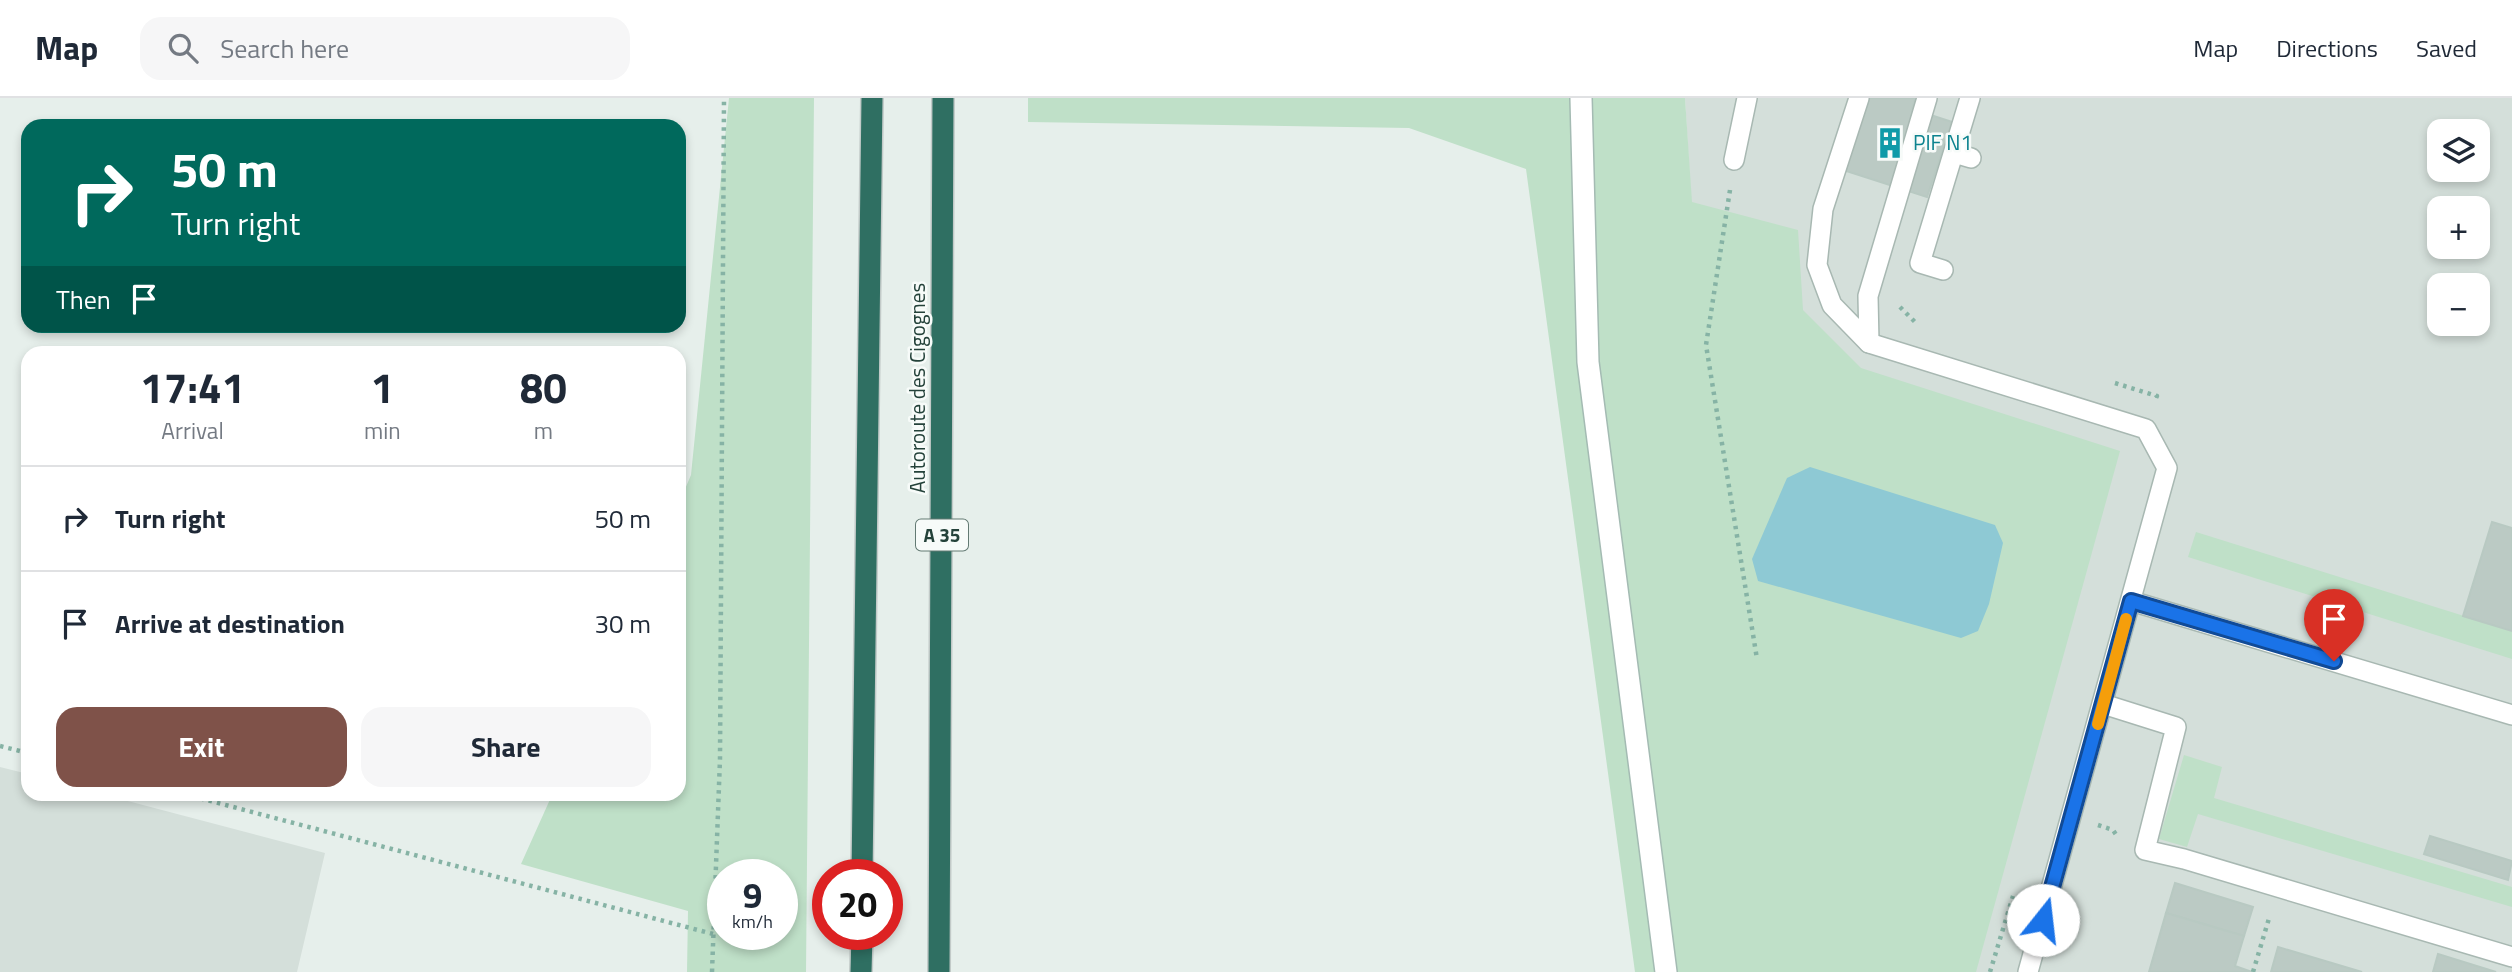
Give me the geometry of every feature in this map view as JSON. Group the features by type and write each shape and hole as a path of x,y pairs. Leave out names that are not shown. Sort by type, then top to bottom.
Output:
{"highway":[{"path":"862,859 872,98"},
{"name":"Autoroute des Cigognes","path":"939,972 943,98"},
{"path":"861,972 862,950"}],"main road":[{"path":"1581,98 1588,362 1666,972"}],"lane":[{"path":"1734,159 1747,98"},
{"path":"1858,98 1823,209 1817,265 1832,305 1869,343 2146,429 2167,468 2028,972"},
{"path":"1869,343 1868,296 1927,98"},
{"path":"1943,270 1920,263 1963,156 1970,98"},
{"path":"2131,601 2512,715"},
{"path":"2103,705 2176,727 2145,850 2184,859 2512,957"}],"path":[{"path":"716,859 720,759 724,98"},
{"path":"1734,159 1706,345 1757,659"},
{"path":"0,746 21,751"},
{"path":"210,801 707,932"},
{"path":"712,972 713,950"}],"shaded area":[{"path":"1685,98 2512,98 2512,972 1738,972"},
{"path":"0,767 21,772 21,801 128,801 325,853 297,972 0,972"}],"green space":[{"path":"729,98 814,98 806,972 687,972 688,911 521,864 549,801 686,801 686,487 691,475"},
{"path":"1028,98 1685,98 1692,202 1798,230 1803,310 1861,368 2120,451 1976,972 1635,972 1526,169 1409,128 1028,122"},
{"path":"2196,532 2512,631 2512,659 2188,557"},
{"path":"2184,755 2222,767 2214,798 2512,887 2512,907 2198,814 2187,847 2159,839"}],"water":[{"path":"1810,467 1995,525 2003,543 1989,604 1978,631 1961,638 1758,581 1752,559 1787,478"}],"building":[{"name":"PIF N1","path":"1850,98 1916,98 1912,109 1952,122 1927,197 1828,165"},
{"path":"2492,522 2512,528 2512,631 2463,616"},
{"path":"2430,836 2512,861 2508,880 2424,854"},
{"path":"2175,883 2253,907 2244,936 2166,913"},
{"path":"2166,913 2244,936 2235,966 2252,972 2149,972"},
{"path":"2278,947 2362,972 2271,972"},
{"path":"2438,954 2496,972 2433,972"}],"slow traffic":[{"path":"2098,724 2126,619"}],"place":[{"name":"PIF N1","path":"1890,143"}],"route":[{"path":"2043,920 2131,601 2334,661"}]}
